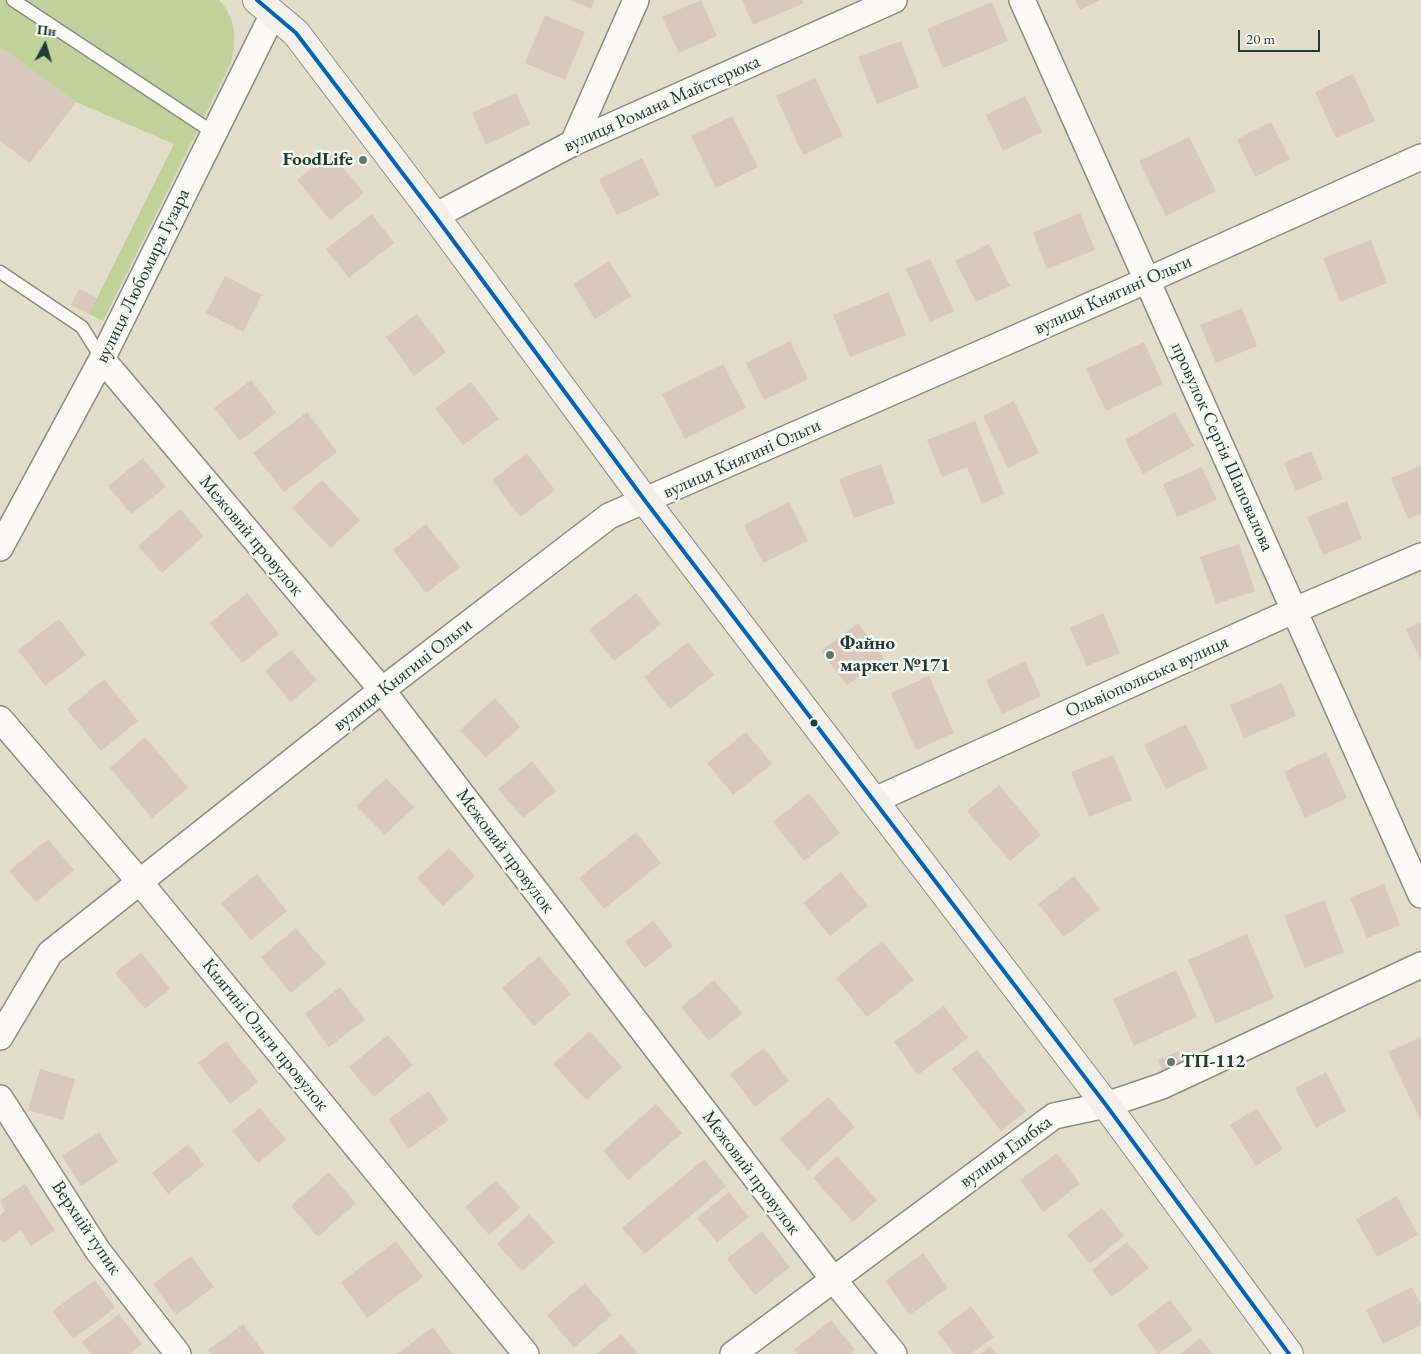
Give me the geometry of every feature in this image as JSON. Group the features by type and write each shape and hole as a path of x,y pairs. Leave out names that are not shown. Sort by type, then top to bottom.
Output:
{"street":[{"path":"573,143 636,0"},
{"name":"вулиця Романа Майстерюка","path":"435,216 573,143 894,0"},
{"name":"провулок Сергія Шаповалова","path":"1022,0 1421,895"},
{"name":"вулиця Любомира Гузара","path":"0,548 102,359 214,133 270,5"},
{"path":"270,5 296,33 435,216 646,502 1106,1105 1289,1354"},
{"name":"вулиця Княгині Ольги","path":"0,1038 50,953 382,690 609,516 646,502 1421,157"},
{"name":"Межовий провулок","path":"102,359 382,690 833,1279 894,1354"},
{"name":"Ольвіопольська вулиця","path":"875,800 1295,610 1421,556"},
{"name":"Княгині Ольги провулок","path":"0,718 139,881 526,1354"},
{"name":"вулиця Глибка","path":"734,1354 1054,1116 1106,1105 1162,1086 1421,965"},
{"name":"Верхній тупик","path":"0,1098 98,1251 178,1354"}],"lane":[{"path":"13,0 214,133"},
{"path":"0,272 82,327 102,359"}],"green space":[{"path":"0,0 219,0 225,7 232,23 234,48 230,65 103,321 89,314 174,144 76,102 0,47"}],"building":[{"path":"570,0 595,0 591,9"},
{"path":"701,0 717,36 679,53 662,17"},
{"path":"742,0 802,0 804,3 753,25"},
{"path":"1075,0 1100,0 1080,10"},
{"path":"992,2 1008,41 943,68 927,29"},
{"path":"545,15 585,32 565,80 525,63"},
{"path":"901,41 919,87 877,104 858,57"},
{"path":"0,47 76,102 30,163 0,141"},
{"path":"1353,74 1375,121 1336,138 1315,92"},
{"path":"815,78 843,136 803,155 776,96"},
{"path":"516,93 530,124 486,145 472,113"},
{"path":"1025,96 1042,132 1003,151 986,115"},
{"path":"732,116 758,167 716,188 691,136"},
{"path":"1271,122 1290,159 1255,177 1237,139"},
{"path":"1189,137 1216,191 1166,216 1139,161"},
{"path":"331,153 364,193 330,220 297,180"},
{"path":"642,158 660,195 617,215 599,179"},
{"path":"1080,213 1095,250 1047,269 1033,233"},
{"path":"372,214 394,243 349,278 326,249"},
{"path":"1371,240 1387,283 1340,302 1323,258"},
{"path":"989,244 1010,286 976,302 955,261"},
{"path":"930,259 954,311 930,322 906,269"},
{"path":"609,261 631,296 595,319 573,284"},
{"path":"225,276 262,295 243,332 206,313"},
{"path":"79,289 97,298 89,314 71,305"},
{"path":"889,292 906,335 850,357 833,315"},
{"path":"1242,308 1257,346 1216,363 1200,325"},
{"path":"417,314 446,352 414,376 386,337"},
{"path":"790,341 808,379 764,400 746,363"},
{"path":"1144,342 1163,384 1106,411 1086,369"},
{"path":"723,364 746,408 685,439 662,394"},
{"path":"251,380 276,413 240,441 214,408"},
{"path":"471,382 499,419 463,445 435,408"},
{"path":"1014,401 1039,453 1008,468 983,416"},
{"path":"307,412 337,452 284,492 253,453"},
{"path":"1175,412 1194,446 1143,474 1125,440"},
{"path":"975,421 1004,494 982,504 967,467 942,477 927,440"},
{"path":"1311,451 1323,479 1296,491 1284,463"},
{"path":"527,453 555,490 520,517 492,480"},
{"path":"143,458 166,487 131,514 108,486"},
{"path":"881,464 895,503 854,518 839,479"},
{"path":"1421,466 1421,514 1408,519 1391,478"},
{"path":"1202,467 1217,500 1177,517 1163,484"},
{"path":"322,480 360,520 331,548 292,508"},
{"path":"1347,501 1362,539 1323,555 1307,517"},
{"path":"789,502 808,541 763,563 744,525"},
{"path":"180,509 204,536 162,573 138,546"},
{"path":"426,524 460,567 426,593 393,550"},
{"path":"1239,544 1255,591 1216,604 1200,557"},
{"path":"247,593 279,634 242,663 210,623"},
{"path":"636,593 661,624 614,661 589,630"},
{"path":"1103,613 1120,653 1087,666 1070,628"},
{"path":"59,619 86,655 45,686 18,650"},
{"path":"1421,622 1421,661 1406,629"},
{"path":"858,623 884,658 847,685 821,651"},
{"path":"688,642 714,675 670,709 644,677"},
{"path":"291,650 317,680 291,702 265,671"},
{"path":"1025,661 1041,696 1002,714 986,680"},
{"path":"929,676 954,733 916,750 891,693"},
{"path":"104,679 138,721 101,751 67,709"},
{"path":"1282,683 1296,716 1244,738 1230,705"},
{"path":"495,698 520,727 486,758 460,730"},
{"path":"1186,724 1208,768 1166,789 1144,745"},
{"path":"746,732 772,764 733,795 707,763"},
{"path":"145,737 188,788 152,818 110,768"},
{"path":"1326,752 1347,798 1305,818 1284,772"},
{"path":"1113,755 1132,800 1089,817 1071,772"},
{"path":"532,761 556,791 523,818 498,789"},
{"path":"386,778 414,807 385,835 356,806"},
{"path":"999,785 1041,835 1010,861 967,811"},
{"path":"809,793 840,833 804,861 773,822"},
{"path":"636,832 661,863 604,909 579,878"},
{"path":"48,839 74,870 36,902 9,871"},
{"path":"449,848 475,876 443,906 417,878"},
{"path":"841,872 868,906 830,936 803,903"},
{"path":"257,874 287,911 251,940 221,903"},
{"path":"1074,876 1100,909 1064,937 1038,904"},
{"path":"1384,884 1400,925 1367,938 1350,898"},
{"path":"1324,900 1344,952 1305,968 1284,916"},
{"path":"653,920 673,946 645,968 625,942"},
{"path":"296,928 326,964 291,993 261,957"},
{"path":"1247,934 1274,998 1216,1024 1188,960"},
{"path":"882,941 914,980 867,1017 836,978"},
{"path":"141,952 170,989 145,1009 115,973"},
{"path":"539,956 571,994 534,1026 502,988"},
{"path":"1176,970 1197,1017 1134,1046 1113,999"},
{"path":"714,980 742,1013 709,1041 681,1007"},
{"path":"340,987 365,1020 329,1047 305,1014"},
{"path":"944,1006 968,1038 918,1075 894,1042"},
{"path":"590,1031 622,1067 586,1100 553,1064"},
{"path":"388,1035 413,1065 374,1097 349,1067"},
{"path":"1421,1037 1421,1121 1388,1052"},
{"path":"226,1041 258,1082 230,1104 198,1063"},
{"path":"764,1048 789,1081 755,1107 730,1074"},
{"path":"977,1050 1026,1111 1001,1131 952,1069"},
{"name":"ТП-112","path":"1179,1051 1184,1064 1163,1073 1158,1060"},
{"path":"40,1069 75,1079 63,1120 28,1110"},
{"path":"1326,1072 1346,1111 1316,1128 1295,1088"},
{"path":"429,1091 449,1120 408,1149 388,1119"},
{"path":"828,1097 855,1127 808,1170 780,1139"},
{"path":"656,1104 682,1133 628,1180 603,1151"},
{"path":"260,1108 286,1140 258,1163 232,1131"},
{"path":"1257,1108 1283,1149 1256,1166 1230,1125"},
{"path":"99,1132 118,1162 81,1186 62,1156"},
{"path":"188,1144 204,1165 168,1194 152,1173"},
{"path":"1057,1153 1080,1184 1043,1212 1020,1180"},
{"path":"837,1156 877,1200 853,1222 813,1178"},
{"path":"704,1159 726,1186 645,1254 622,1228"},
{"path":"329,1172 356,1203 318,1237 291,1206"},
{"path":"496,1180 520,1208 489,1235 465,1207"},
{"path":"25,1184 55,1230 31,1246 21,1230 3,1243 0,1239 0,1215 5,1211 0,1201"},
{"path":"729,1192 749,1217 717,1242 697,1218"},
{"path":"1397,1196 1418,1235 1377,1257 1356,1219"},
{"path":"1102,1208 1124,1236 1090,1264 1067,1235"},
{"path":"529,1214 555,1242 522,1271 497,1244"},
{"path":"762,1231 790,1267 755,1295 727,1259"},
{"path":"396,1241 423,1277 367,1318 341,1282"},
{"path":"1127,1242 1149,1268 1112,1297 1092,1270"},
{"path":"923,1253 948,1288 910,1315 885,1281"},
{"path":"191,1256 214,1287 176,1315 153,1284"},
{"path":"95,1280 115,1308 73,1339 52,1311"},
{"path":"585,1283 612,1315 574,1348 547,1315"},
{"path":"1412,1287 1421,1305 1421,1325 1383,1344 1366,1310"},
{"path":"1170,1300 1193,1330 1158,1354 1137,1325"},
{"path":"971,1306 994,1337 971,1354 954,1354 937,1332"},
{"path":"119,1314 142,1344 129,1354 91,1354 82,1342"},
{"path":"831,1320 855,1350 850,1354 798,1354 794,1350"},
{"path":"243,1324 265,1354 211,1354 208,1350"},
{"path":"433,1327 452,1354 397,1354"},
{"path":"621,1334 639,1354 597,1354"},
{"path":"1200,1338 1213,1354 1181,1354"},
{"path":"990,1346 997,1354 981,1354"}],"transit line":[{"path":"257,0 296,33 435,216 646,502 1106,1105 1289,1354"}],"place":[{"name":"FoodLife","path":"363,160"},
{"name":"Файно маркет №171","path":"830,655"},
{"name":"ТП-112","path":"1171,1062"}]}
